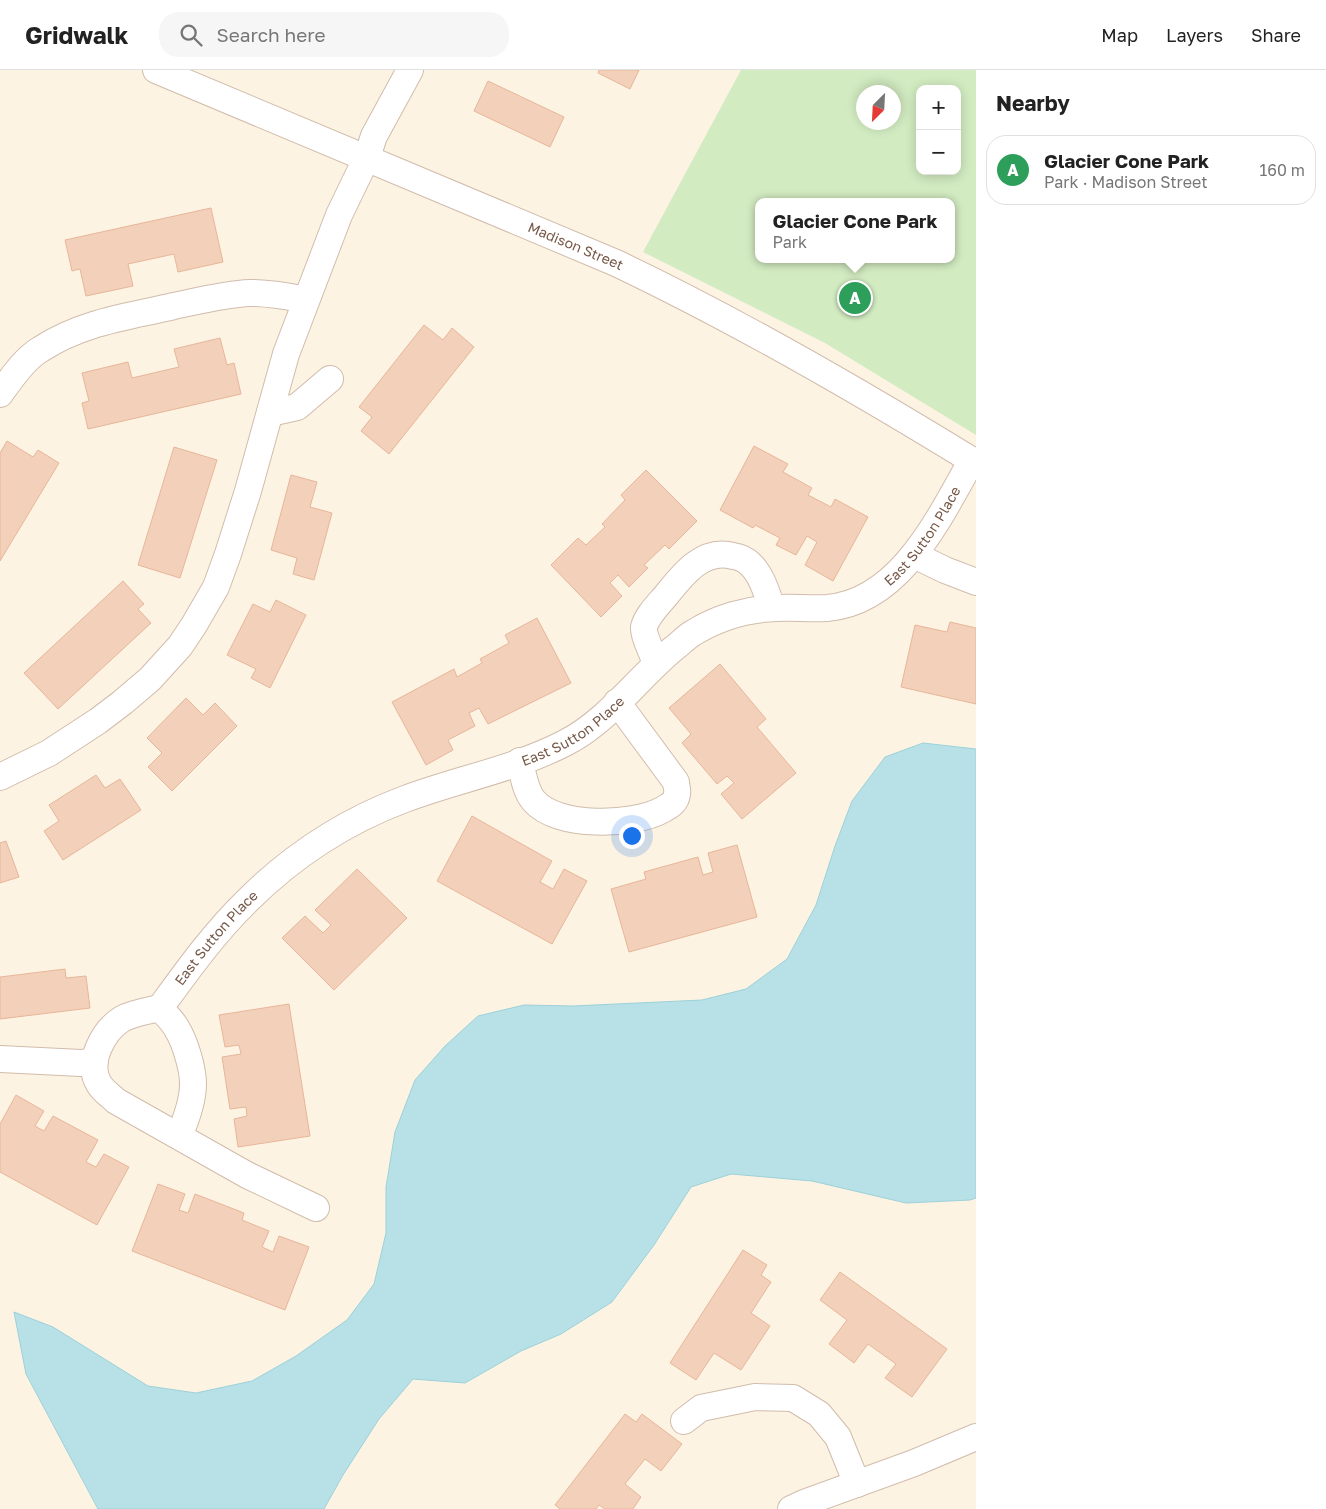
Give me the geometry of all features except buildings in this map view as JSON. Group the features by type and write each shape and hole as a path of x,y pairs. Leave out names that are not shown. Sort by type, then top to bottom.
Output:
{"street":[{"name":"Madison Street","path":"156,70 616,262 679,292 807,362 974,462"},
{"path":"0,777 49,753 98,721 150,679 180,646 194,625 216,586 228,554 248,491 286,354 339,215 368,157 374,136 410,70"},
{"path":"0,394 38,350 64,335 89,325 247,293 278,294 306,300"},
{"path":"270,413 297,406 330,379"},
{"name":"East Sutton Place","path":"160,1008 187,970 247,900 281,870 315,844 354,822 406,799 520,761 568,742 596,723 656,663 693,633 733,614 772,608 828,608 851,604 880,588 914,555 974,462"},
{"path":"656,663 644,629 647,619 684,574 700,561 712,556 728,554 742,558 752,565 762,581 772,608"},
{"path":"914,555 944,570 976,582"},
{"path":"520,761 525,785 532,799 538,806 553,814 591,822 630,820 651,816 673,804 678,793 676,782 617,702"},
{"path":"179,1136 187,1119 193,1085 191,1067 178,1029 170,1018 160,1008 138,1013 122,1020 108,1031 99,1047 95,1061 95,1074 99,1085 116,1101 247,1175 316,1208"},
{"path":"0,1058 81,1063 95,1061"},
{"path":"684,1421 701,1408 755,1397 793,1398 819,1414 838,1437 856,1484"},
{"path":"791,1509 914,1463 976,1437"}],"green space":[{"path":"741,70 976,70 976,435 825,343 643,252"}],"water":[{"path":"923,743 976,749 976,1198 970,1200 906,1203 812,1181 731,1174 691,1187 654,1245 612,1302 561,1334 521,1351 465,1383 413,1379 379,1419 343,1475 324,1509 98,1509 26,1374 14,1312 53,1327 148,1386 196,1393 252,1381 296,1356 347,1320 374,1284 386,1233 386,1187 395,1132 415,1080 445,1046 478,1016 524,1005 573,1006 702,1000 746,989 787,959 816,905 852,801 885,757"}],"place":[{"name":"Glacier Cone Park","path":"855,298"}]}
